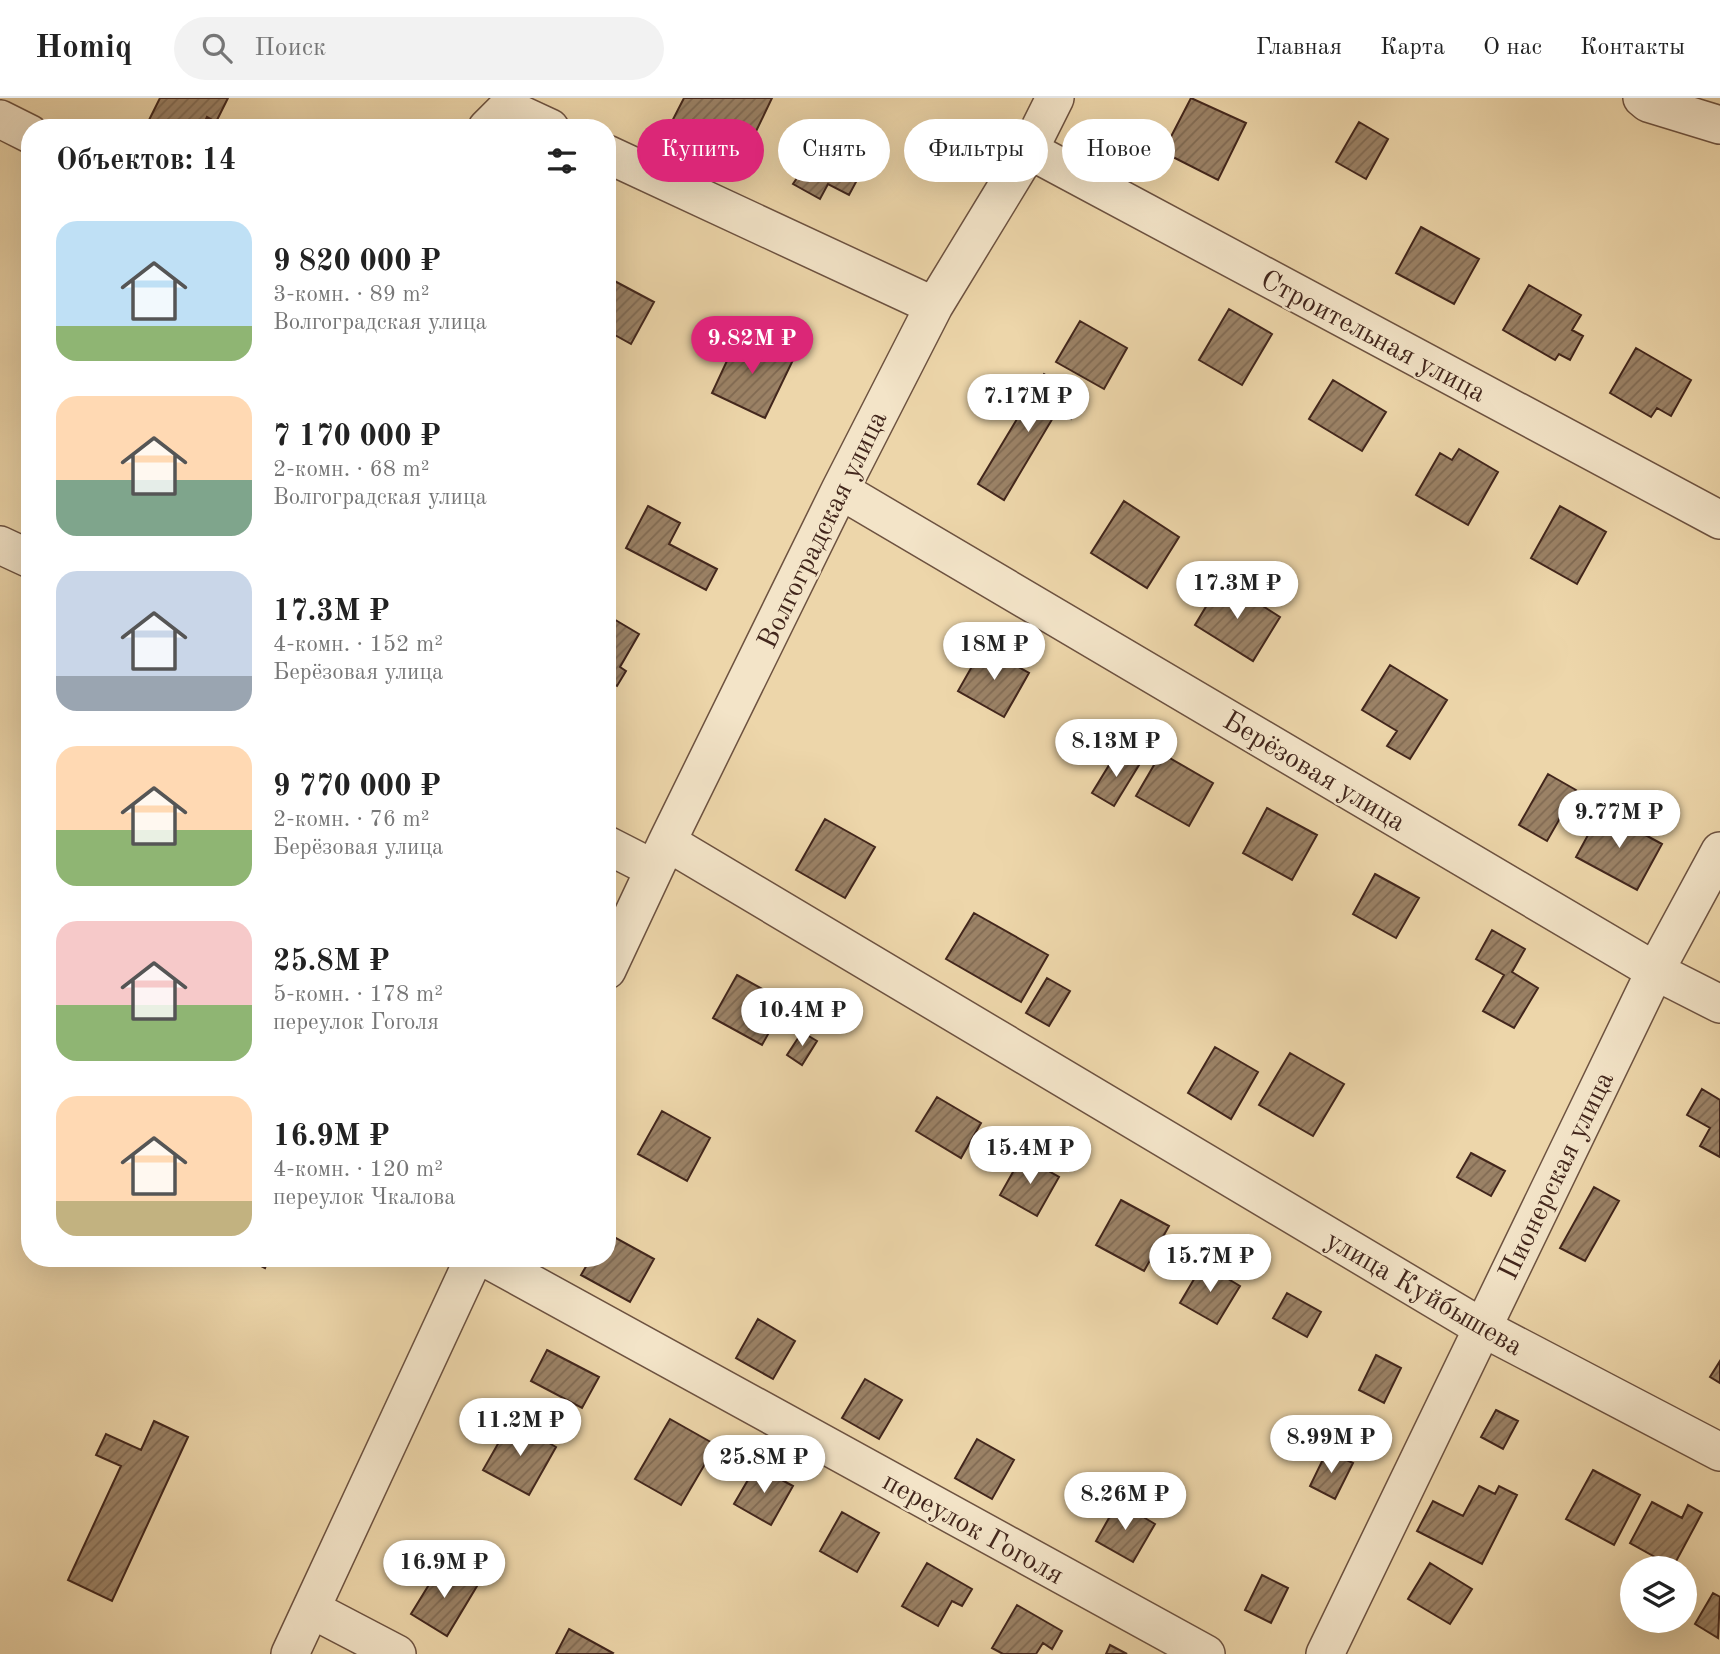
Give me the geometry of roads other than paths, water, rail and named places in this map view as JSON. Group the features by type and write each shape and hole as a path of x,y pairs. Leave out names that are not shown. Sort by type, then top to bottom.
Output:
{"street":[{"name":"Волгоградская улица","path":"1044,119 1055,98"},
{"path":"1642,98 1648,103 1720,125"},
{"path":"496,119 507,108 531,119"},
{"path":"0,119 21,130"},
{"path":"616,158 934,306"},
{"name":"Строительная улица","path":"1048,160 1720,520"},
{"name":"Волгоградская улица","path":"616,951 840,489 934,306 1010,182"},
{"name":"Берёзовая улица","path":"840,489 1655,971 1720,1004"},
{"path":"0,545 21,555"},
{"name":"улица Куйбышева","path":"616,847 661,855 1481,1327 1720,1452"},
{"name":"Пионерская улица","path":"1325,1654 1655,971 1720,851"},
{"path":"290,1654 470,1267"},
{"name":"переулок Гоголя","path":"501,1267 1206,1654"},
{"path":"311,1609 397,1654"}]}
